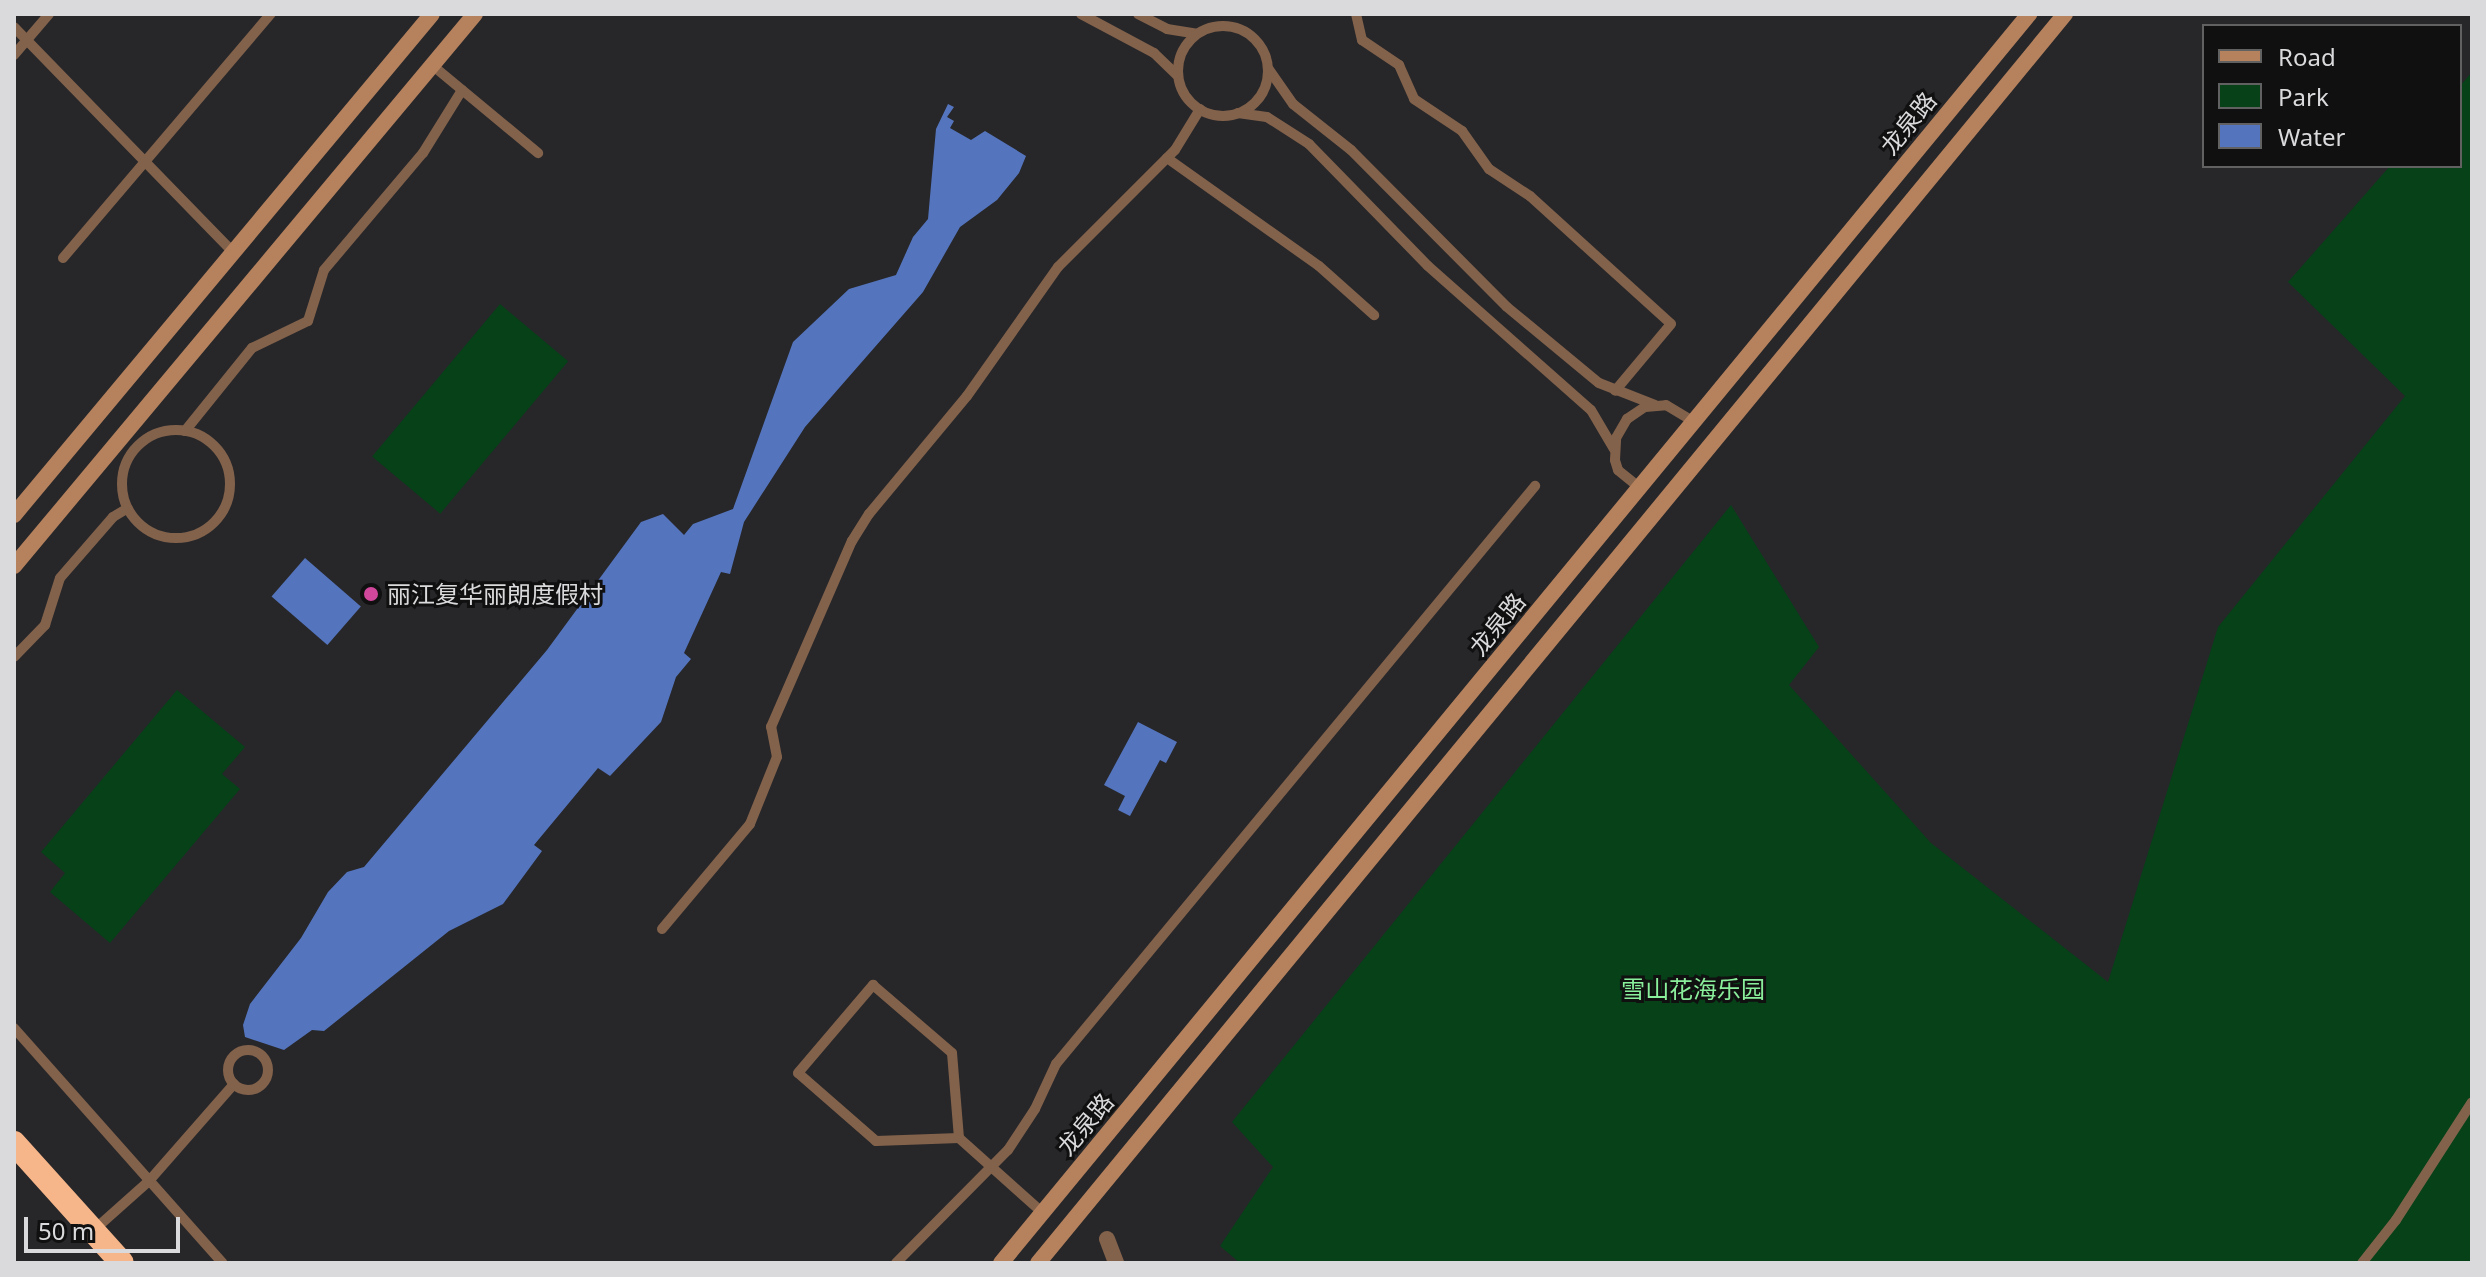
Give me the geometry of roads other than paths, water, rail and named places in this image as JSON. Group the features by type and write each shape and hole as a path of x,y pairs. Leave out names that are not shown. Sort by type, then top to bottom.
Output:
{"highway":[{"path":"14,1143 122,1263"}],"main road":[{"path":"14,515 432,14"},
{"path":"14,566 475,14"},
{"name":"龙泉路","path":"1001,1263 2029,14"},
{"path":"1038,1263 2065,14"}],"street":[{"path":"1107,1239 1116,1263"}],"lane":[{"path":"14,55 49,14"},
{"path":"63,258 271,14"},
{"path":"1081,14 1154,53 1178,76 1187,98 1200,109 1216,115 1238,113 1267,117 1309,144 1439,276 1591,410 1614,449 1618,470 1640,488"},
{"path":"1138,14 1167,29 1197,34 1219,26 1243,30 1261,45 1268,68 1293,104 1351,150 1445,249 1507,307 1615,391 1655,405 1677,407 1694,422"},
{"path":"1356,14 1362,40 1399,65 1414,99 1462,131 1489,169 1530,196 1671,324 1615,391"},
{"path":"14,27 233,252"},
{"path":"1178,76 1182,53 1197,34"},
{"path":"432,65 538,153"},
{"path":"1238,113 1263,91 1268,68"},
{"path":"185,431 252,348 308,321 324,270 423,153 462,90"},
{"path":"662,929 750,824 777,757 771,727 852,541 967,396 1058,267 1167,158 1200,109"},
{"path":"1167,158 1319,266 1374,315"},
{"path":"1614,449 1627,419 1655,405"},
{"path":"185,431 209,441 225,461 228,497 217,519 196,534 170,538 145,528 128,508 122,483 134,452 159,433 185,431"},
{"path":"122,437 134,452"},
{"path":"896,1263 992,1167 1035,1109 1056,1064 1535,486"},
{"path":"14,657 45,625 60,578 113,517 128,508"},
{"path":"959,1138 952,1053 873,985 798,1073 876,1141 959,1138 1043,1213"},
{"path":"14,1028 223,1263"},
{"path":"237,1054 261,1054 269,1069 264,1083 252,1090 234,1084 228,1068 237,1054"},
{"path":"93,1231 149,1181 234,1084"},
{"path":"2362,1263 2403,1210 2472,1102"}],"water":[{"path":"948,104 954,107 947,117 954,121 950,128 971,140 985,131 1026,156 1019,173 997,200 960,227 923,292 805,427 744,522 730,574 721,572 684,653 691,659 676,677 661,722 610,776 598,768 534,845 542,851 503,904 449,931 324,1031 312,1030 284,1050 245,1037 243,1025 250,1004 301,938 328,892 347,872 364,867 547,650 641,522 663,514 684,535 693,524 733,509 793,342 849,289 896,275 913,237 928,219 936,129"},
{"path":"305,558 361,607 327,645 272,596"},
{"path":"1138,722 1177,742 1166,763 1160,760 1130,816 1118,810 1125,796 1104,785"}],"place":[{"name":"丽江复华丽朗度假村","path":"371,594"}],"park label":[{"name":"雪山花海乐园","path":"1693,989"}]}
